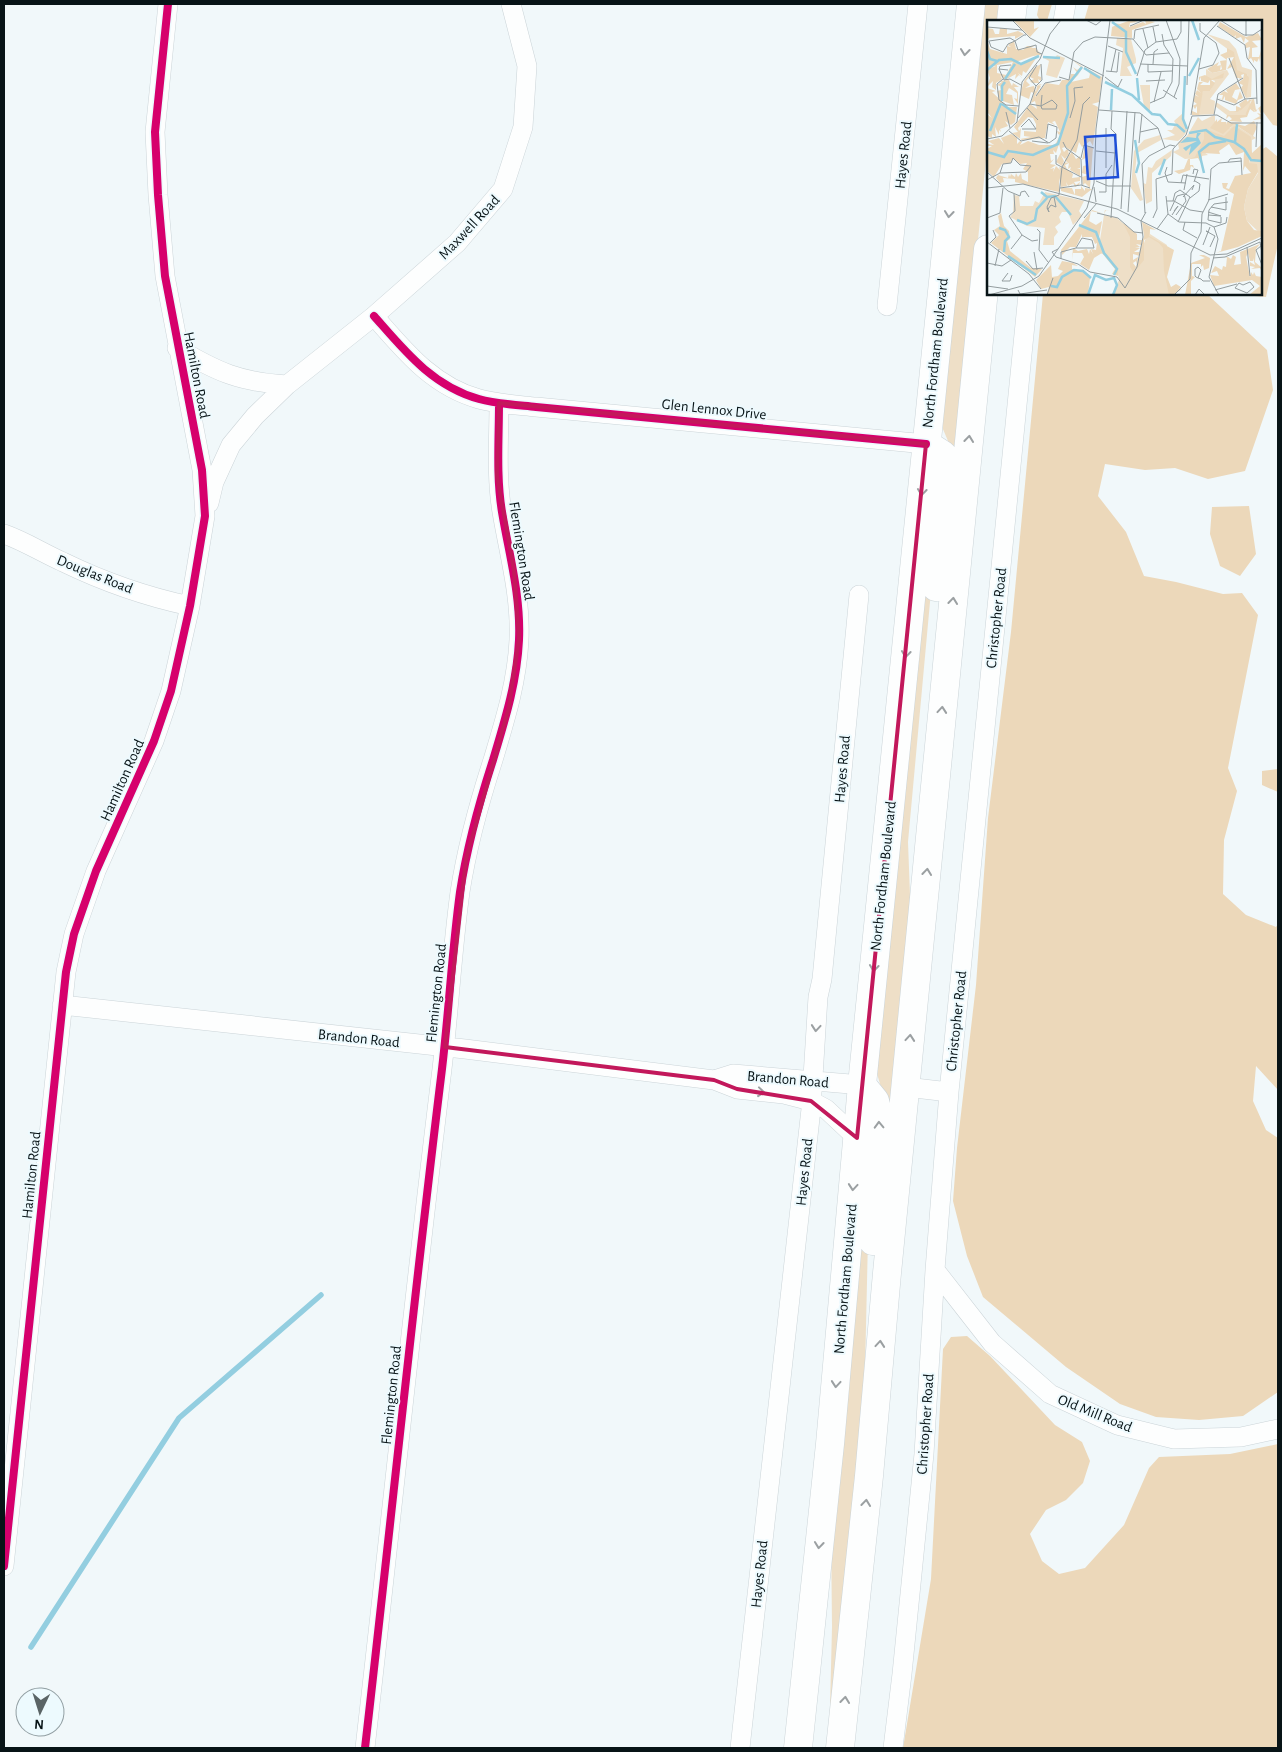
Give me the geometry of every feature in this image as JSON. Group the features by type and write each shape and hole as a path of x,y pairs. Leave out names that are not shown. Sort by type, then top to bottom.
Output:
{"highway":[{"name":"North Fordham Boulevard","path":"798,1748 830,1444 862,1085 971,4"},
{"path":"1011,20 1013,4"},
{"path":"840,1748 868,1486 886,1273 987,259"},
{"path":"926,444 943,455 946,464 932,643 946,667"},
{"path":"862,1085 875,1101 880,1121 873,1256 886,1273"},
{"path":"802,1710 810,1748"}],"street":[{"name":"Hamilton Road","path":"4,1566 66,972 74,934 96,871 157,734 171,691 190,606 205,516 202,470 189,396 177,348 165,276 158,195 156,132 168,4"},
{"name":"Maxwell Road","path":"205,516 214,482 231,445 255,416 287,385 374,316 457,244 503,189 523,127 527,66 511,4"},
{"name":"Hayes Road","path":"887,306 918,4"},
{"path":"1063,20 1066,4"},
{"name":"Christopher Road","path":"893,1748 924,1454 935,1270 949,1092 1028,295"},
{"path":"374,316 419,366 440,383 461,393 499,403"},
{"path":"177,348 216,370 250,381 287,385"},
{"name":"Glen Lennox Drive","path":"499,403 926,444"},
{"name":"Flemington Road","path":"365,1748 460,895 477,813 509,707 516,673 519,638 514,570 502,511 498,476 499,403"},
{"name":"Douglas Road","path":"4,534 90,573 169,602 190,606"},
{"name":"Hayes Road","path":"740,1748 812,1101 818,997 822,980 859,595"},
{"name":"Brandon Road","path":"62,1005 444,1047 714,1080 737,1090 784,1094 812,1101 826,1109 858,1138"},
{"name":"Brandon Road","path":"714,1080 733,1074 862,1085"},
{"path":"906,1087 949,1092"},
{"name":"Old Mill Road","path":"935,1270 992,1343 1050,1394 1117,1425 1174,1439 1241,1437 1278,1429"}],"highlighted area":[{"path":"499,403 926,444 857,1138 811,1101 737,1089 714,1080 445,1047 466,859 509,707 519,638 514,570 497,476"}],"shaded area":[{"path":"981,4 1003,4 1001,20 987,20 987,150 956,460 940,422"},
{"path":"1039,4 1052,4 1047,20 1040,20 1037,15"},
{"path":"1089,4 1278,4 1278,126 1273,125 1262,110 1262,20 1084,20"},
{"path":"1266,147 1278,157 1278,244 1266,297 1243,295 1262,295 1262,149"},
{"path":"1043,295 1208,295 1267,350 1273,390 1245,471 1208,479 1175,468 1145,470 1105,464 1098,496 1126,532 1144,576 1223,594 1242,593 1258,615 1228,768 1237,791 1224,840 1223,894 1246,915 1276,927 1278,924 1278,1090 1256,1066 1253,1101 1266,1130 1278,1138 1278,1392 1243,1416 1199,1420 1156,1417 1120,1404 1066,1367 983,1297 967,1256 953,1201 957,1148 976,985 988,818 1011,632"},
{"path":"941,482 908,842 911,921 893,1105 886,1105 876,1070 933,489"},
{"path":"1249,506 1256,554 1240,576 1220,566 1210,534 1212,507"},
{"path":"1278,769 1278,792 1262,785 1262,771"},
{"path":"864,1192 869,1194 864,1415 829,1748 832,1627 831,1530"},
{"path":"967,1336 990,1356 1055,1425 1082,1442 1090,1461 1083,1483 1066,1500 1046,1510 1030,1534 1042,1561 1059,1574 1085,1568 1124,1525 1149,1468 1159,1457 1230,1454 1278,1444 1278,1748 903,1748 931,1579 943,1349 951,1337"}],"waterway":[{"path":"31,1647 179,1418 321,1295"}],"cycle path":[{"path":"4,1566 66,972 74,934 96,871 154,741 171,691 190,606 205,516 202,470 165,276 158,195 155,132 168,4"},
{"path":"374,316 408,354 433,376 462,393 486,401 926,444"},
{"path":"365,1748 442,1069 460,892 474,825 510,701 518,656 518,607 499,485 499,403"}]}
